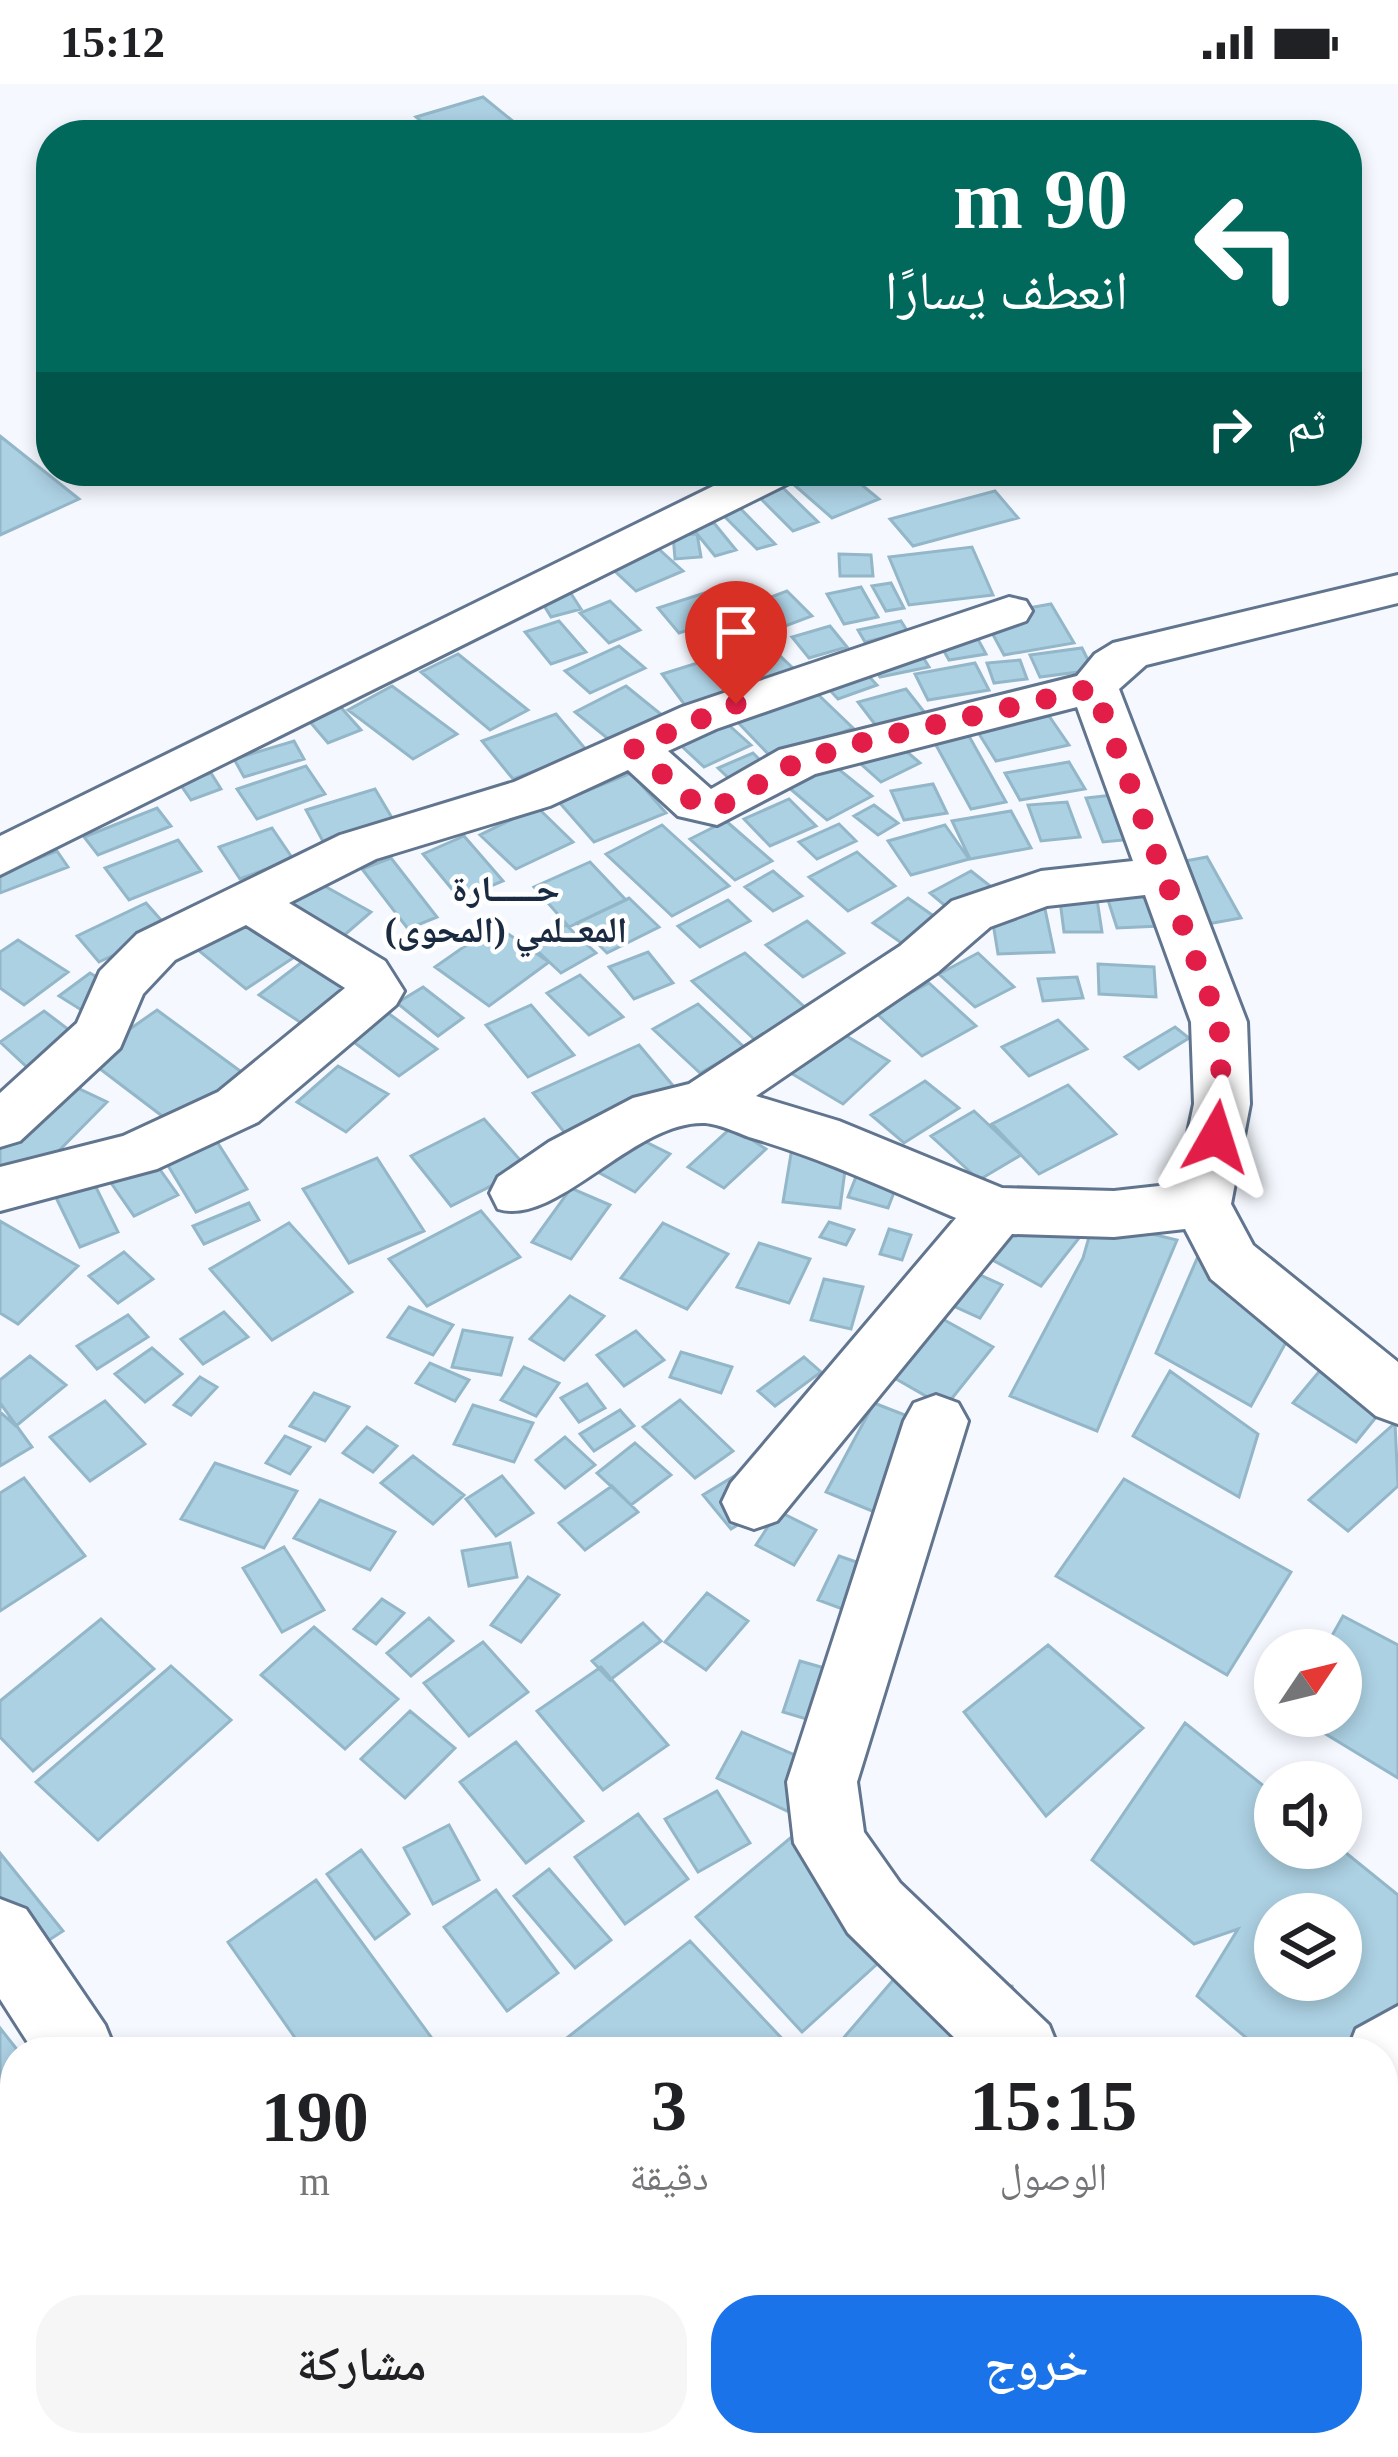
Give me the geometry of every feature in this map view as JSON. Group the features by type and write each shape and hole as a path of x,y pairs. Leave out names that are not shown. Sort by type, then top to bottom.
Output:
{"street":[{"path":"0,857 748,486"},
{"path":"633,748 696,804 717,808 797,762 877,738 1094,688 1112,664 1130,654 1398,589"},
{"path":"0,1126 100,1034 119,986 156,947 358,847 532,794 846,663 1009,611"},
{"path":"1094,688 1219,1022 1222,1103 1202,1204 1232,1262 1398,1398"},
{"path":"519,1193 569,1157 653,1113 705,1102 919,959 971,914 1041,889 1163,874"},
{"path":"0,1189 137,1154 238,1107 377,991 366,975 250,903"},
{"path":"705,1102 819,1136 997,1211 1114,1214 1202,1204"},
{"path":"754,1502 997,1211"},
{"path":"936,1421 822,1782 830,1843 874,1908 1007,2037"},
{"path":"0,1934 68,2037"}],"building":[{"path":"483,97 511,120 420,120 416,117"},
{"path":"0,436 36,465 36,486 63,486 79,499 0,535"},
{"path":"781,486 818,522 793,531 752,490"},
{"path":"795,486 863,486 879,499 832,518"},
{"path":"995,491 1018,518 913,546 890,519"},
{"path":"737,505 775,544 757,549 719,511"},
{"path":"714,523 736,550 715,556 693,529"},
{"path":"697,534 701,557 675,559 673,535"},
{"path":"651,542 683,571 636,591 604,561"},
{"path":"972,547 993,595 909,605 889,557"},
{"path":"839,554 871,555 873,576 840,576"},
{"path":"891,583 904,608 886,611 872,586"},
{"path":"723,587 745,612 679,633 658,608"},
{"path":"861,587 878,617 844,624 827,594"},
{"path":"787,591 812,616 780,628 755,603"},
{"path":"570,592 581,609 551,617 540,599"},
{"path":"610,601 640,630 609,643 580,613"},
{"path":"1051,604 1074,643 1004,655 983,616"},
{"path":"742,620 796,671 767,683 712,632"},
{"path":"559,621 586,652 551,664 525,632"},
{"path":"901,621 908,632 865,642 858,630"},
{"path":"830,626 847,647 809,658 792,637"},
{"path":"973,630 986,654 949,660 936,637"},
{"path":"619,646 645,668 590,693 565,671"},
{"path":"1082,648 1093,670 1040,677 1030,655"},
{"path":"918,649 929,667 880,677 869,658"},
{"path":"458,654 528,710 490,730 421,672"},
{"path":"707,660 733,694 687,708 662,674"},
{"path":"1020,660 1027,679 994,683 987,663"},
{"path":"975,663 989,690 928,700 915,674"},
{"path":"863,670 877,685 838,699 824,684"},
{"path":"806,683 853,728 774,760 729,713"},
{"path":"392,686 457,734 413,759 348,710"},
{"path":"626,686 668,720 617,746 575,712"},
{"path":"906,689 925,713 877,727 858,702"},
{"path":"337,703 361,730 328,743 305,716"},
{"path":"1047,713 1069,745 996,761 976,729"},
{"path":"556,714 588,752 513,779 482,741"},
{"path":"722,719 751,745 704,767 675,740"},
{"path":"965,729 1006,802 971,809 931,736"},
{"path":"892,739 920,763 881,782 853,757"},
{"path":"294,741 304,759 244,777 234,759"},
{"path":"753,753 771,771 737,786 718,768"},
{"path":"826,759 872,796 827,820 781,781"},
{"path":"1069,762 1085,789 1020,800 1005,773"},
{"path":"306,766 325,794 257,819 237,789"},
{"path":"211,773 221,789 191,800 180,784"},
{"path":"631,773 666,813 594,842 559,802"},
{"path":"933,784 947,813 904,820 891,791"},
{"path":"375,789 395,823 325,845 306,810"},
{"path":"1157,790 1176,835 1103,842 1086,798"},
{"path":"789,799 816,826 770,846 744,819"},
{"path":"1067,802 1080,837 1041,841 1028,805"},
{"path":"874,805 898,823 878,835 854,816"},
{"path":"537,807 573,842 516,869 480,835"},
{"path":"157,808 171,826 98,855 84,837"},
{"path":"1011,811 1031,848 970,859 952,821"},
{"path":"726,821 772,861 735,880 690,839"},
{"path":"839,824 856,841 817,859 799,842"},
{"path":"662,825 729,886 672,916 606,854"},
{"path":"945,825 969,859 911,875 888,841"},
{"path":"272,828 293,859 240,879 219,847"},
{"path":"464,836 503,881 460,899 423,854"},
{"path":"178,840 201,871 129,900 105,868"},
{"path":"57,851 68,867 0,893 0,873"},
{"path":"857,852 895,886 848,911 809,877"},
{"path":"1207,857 1241,918 1191,927 1158,866"},
{"path":"391,858 437,917 408,929 362,869"},
{"path":"590,862 626,900 569,927 534,887"},
{"path":"1141,869 1160,926 1117,928 1099,872"},
{"path":"773,871 802,896 773,911 745,887"},
{"path":"971,871 1003,896 962,920 930,893"},
{"path":"312,879 371,912 333,945 273,911"},
{"path":"1058,885 1095,886 1102,932 1064,932"},
{"path":"629,898 659,927 607,953 577,923"},
{"path":"908,898 948,926 913,951 873,923"},
{"path":"728,900 750,921 700,947 678,926"},
{"path":"146,903 169,929 99,962 77,936"},
{"path":"1045,909 1054,952 998,954 991,911"},
{"path":"256,914 305,950 246,989 198,950"},
{"path":"807,921 844,953 803,977 766,945"},
{"path":"495,925 549,962 489,1006 435,967"},
{"path":"566,925 596,953 561,973 530,944"},
{"path":"18,940 68,972 24,1005 0,988 0,952"},
{"path":"648,952 673,983 634,999 609,967"},
{"path":"745,953 809,1011 756,1041 692,981"},
{"path":"978,953 1014,987 975,1007 939,974"},
{"path":"311,955 367,991 315,1032 259,995"},
{"path":"1098,964 1154,967 1156,997 1099,994"},
{"path":"90,973 121,992 91,1016 59,996"},
{"path":"580,975 623,1017 589,1035 547,993"},
{"path":"1077,977 1083,998 1043,1001 1038,979"},
{"path":"929,983 976,1026 922,1056 875,1012"},
{"path":"423,987 463,1018 438,1036 397,1003"},
{"path":"698,1004 745,1048 700,1073 653,1029"},
{"path":"531,1005 574,1055 528,1077 486,1025"},
{"path":"157,1010 247,1076 178,1128 87,1059"},
{"path":"44,1011 77,1036 29,1069 0,1042"},
{"path":"388,1013 437,1049 399,1076 351,1040"},
{"path":"1058,1020 1087,1049 1029,1076 1002,1047"},
{"path":"831,1027 889,1061 843,1104 784,1069"},
{"path":"1175,1027 1189,1038 1139,1069 1125,1057"},
{"path":"639,1045 675,1088 568,1137 533,1093"},
{"path":"338,1066 388,1094 346,1132 297,1102"},
{"path":"925,1081 959,1108 904,1143 871,1115"},
{"path":"65,1082 107,1102 28,1182 0,1168 0,1146"},
{"path":"1068,1085 1116,1134 1039,1174 992,1124"},
{"path":"974,1111 1021,1155 979,1180 931,1136"},
{"path":"484,1119 527,1168 451,1206 411,1156"},
{"path":"732,1127 766,1149 724,1188 688,1167"},
{"path":"630,1134 670,1154 635,1192 596,1171"},
{"path":"214,1137 247,1189 196,1212 164,1159"},
{"path":"793,1142 848,1148 840,1208 783,1202"},
{"path":"151,1157 178,1195 134,1216 107,1177"},
{"path":"377,1158 424,1231 349,1263 303,1189"},
{"path":"863,1159 903,1169 888,1208 848,1197"},
{"path":"87,1169 118,1232 80,1247 49,1183"},
{"path":"571,1188 610,1205 571,1259 532,1242"},
{"path":"249,1203 259,1220 204,1244 193,1226"},
{"path":"1021,1208 1079,1238 1041,1286 983,1255"},
{"path":"481,1211 520,1257 427,1306 389,1259"},
{"path":"1094,1220 1177,1240 1097,1431 1010,1396 1083,1258"},
{"path":"0,1221 78,1266 18,1324 0,1313"},
{"path":"829,1222 854,1230 846,1245 820,1237"},
{"path":"289,1223 352,1292 272,1340 210,1269"},
{"path":"663,1223 728,1254 687,1309 621,1278"},
{"path":"889,1229 911,1235 902,1260 880,1254"},
{"path":"759,1243 810,1259 789,1303 737,1287"},
{"path":"124,1252 153,1279 118,1303 89,1276"},
{"path":"1199,1254 1295,1326 1251,1406 1156,1353"},
{"path":"969,1270 1002,1285 980,1318 947,1303"},
{"path":"824,1279 863,1287 851,1329 811,1320"},
{"path":"570,1296 604,1316 564,1360 530,1339"},
{"path":"409,1307 453,1325 433,1355 388,1337"},
{"path":"224,1312 248,1337 203,1364 181,1339"},
{"path":"128,1315 148,1337 97,1369 77,1346"},
{"path":"939,1317 993,1347 945,1407 891,1376"},
{"path":"463,1330 512,1338 501,1375 452,1367"},
{"path":"636,1331 664,1360 624,1386 597,1355"},
{"path":"1343,1343 1398,1376 1398,1390 1356,1442 1293,1403"},
{"path":"152,1348 182,1374 145,1402 115,1374"},
{"path":"681,1352 732,1367 721,1393 670,1377"},
{"path":"30,1356 66,1385 16,1426 0,1412 0,1380"},
{"path":"804,1357 821,1372 775,1406 758,1391"},
{"path":"430,1363 469,1380 455,1401 416,1383"},
{"path":"524,1367 559,1383 536,1416 501,1400"},
{"path":"1170,1371 1258,1434 1239,1497 1133,1436"},
{"path":"200,1377 217,1387 191,1415 174,1405"},
{"path":"587,1384 605,1408 579,1422 561,1398"},
{"path":"314,1393 349,1407 325,1441 290,1426"},
{"path":"680,1400 733,1451 695,1478 643,1427"},
{"path":"105,1401 145,1444 90,1481 50,1437"},
{"path":"0,1403 32,1447 0,1466"},
{"path":"874,1403 923,1422 877,1513 826,1492"},
{"path":"473,1405 533,1423 514,1462 454,1444"},
{"path":"620,1410 634,1426 594,1451 580,1434"},
{"path":"1395,1423 1398,1486 1348,1531 1309,1500"},
{"path":"367,1427 397,1446 373,1472 343,1453"},
{"path":"285,1436 310,1447 290,1474 266,1463"},
{"path":"565,1437 595,1465 565,1488 536,1460"},
{"path":"635,1443 671,1475 631,1505 597,1473"},
{"path":"413,1456 464,1495 433,1524 381,1483"},
{"path":"215,1463 297,1491 264,1548 181,1519"},
{"path":"736,1475 764,1509 731,1529 703,1495"},
{"path":"502,1476 533,1513 496,1536 466,1499"},
{"path":"24,1478 85,1556 0,1611 0,1493"},
{"path":"1124,1479 1291,1572 1227,1675 1056,1576"},
{"path":"612,1486 638,1512 585,1550 559,1523"},
{"path":"320,1500 395,1532 370,1570 294,1538"},
{"path":"778,1511 816,1530 794,1565 756,1545"},
{"path":"510,1543 517,1577 469,1586 462,1551"},
{"path":"284,1547 324,1610 282,1632 243,1568"},
{"path":"839,1556 868,1566 848,1611 818,1600"},
{"path":"528,1577 559,1595 521,1642 491,1625"},
{"path":"707,1593 748,1621 706,1670 665,1642"},
{"path":"382,1599 404,1613 376,1644 354,1629"},
{"path":"1343,1616 1398,1645 1398,1778 1331,1737 1362,1737 1362,1629 1336,1629"},
{"path":"429,1618 453,1641 411,1676 387,1653"},
{"path":"101,1619 154,1669 33,1771 0,1737 0,1701"},
{"path":"643,1623 661,1641 610,1680 592,1661"},
{"path":"314,1627 398,1699 345,1749 261,1675"},
{"path":"483,1642 528,1692 469,1736 424,1683"},
{"path":"1048,1645 1143,1728 1046,1816 964,1712"},
{"path":"800,1661 849,1675 833,1727 783,1712"},
{"path":"171,1666 231,1720 98,1840 36,1782"},
{"path":"601,1667 668,1745 603,1790 537,1711"},
{"path":"410,1711 455,1748 405,1798 361,1759"},
{"path":"1185,1723 1254,1778 1254,1869 1362,1866 1398,1895 1398,2012 1380,2037 1245,2037 1197,1996 1238,1929 1194,1944 1092,1860"},
{"path":"742,1732 813,1763 787,1811 717,1778"},
{"path":"516,1742 583,1821 526,1863 460,1782"},
{"path":"717,1791 750,1843 698,1872 665,1819"},
{"path":"638,1814 688,1879 625,1924 575,1857"},
{"path":"813,1819 918,1927 802,2032 696,1917"},
{"path":"449,1825 479,1880 433,1904 404,1848"},
{"path":"361,1850 409,1914 375,1939 327,1874"},
{"path":"0,1853 63,1931 0,1972"},
{"path":"549,1869 611,1940 575,1968 514,1896"},
{"path":"316,1880 431,2037 294,2037 228,1942"},
{"path":"496,1890 558,1973 507,2011 444,1927"},
{"path":"690,1941 781,2037 568,2037"},
{"path":"913,1957 951,1992 1012,1986 1024,2037 844,2037"}],"district":[{"name":"حــــــارة المعــلمي (المحوى)","path":"506,908"}],"route":[{"path":"736,704 633,748 696,804 717,808 797,762 877,738 1094,688 1219,1022 1222,1103 1216,1137"}]}
